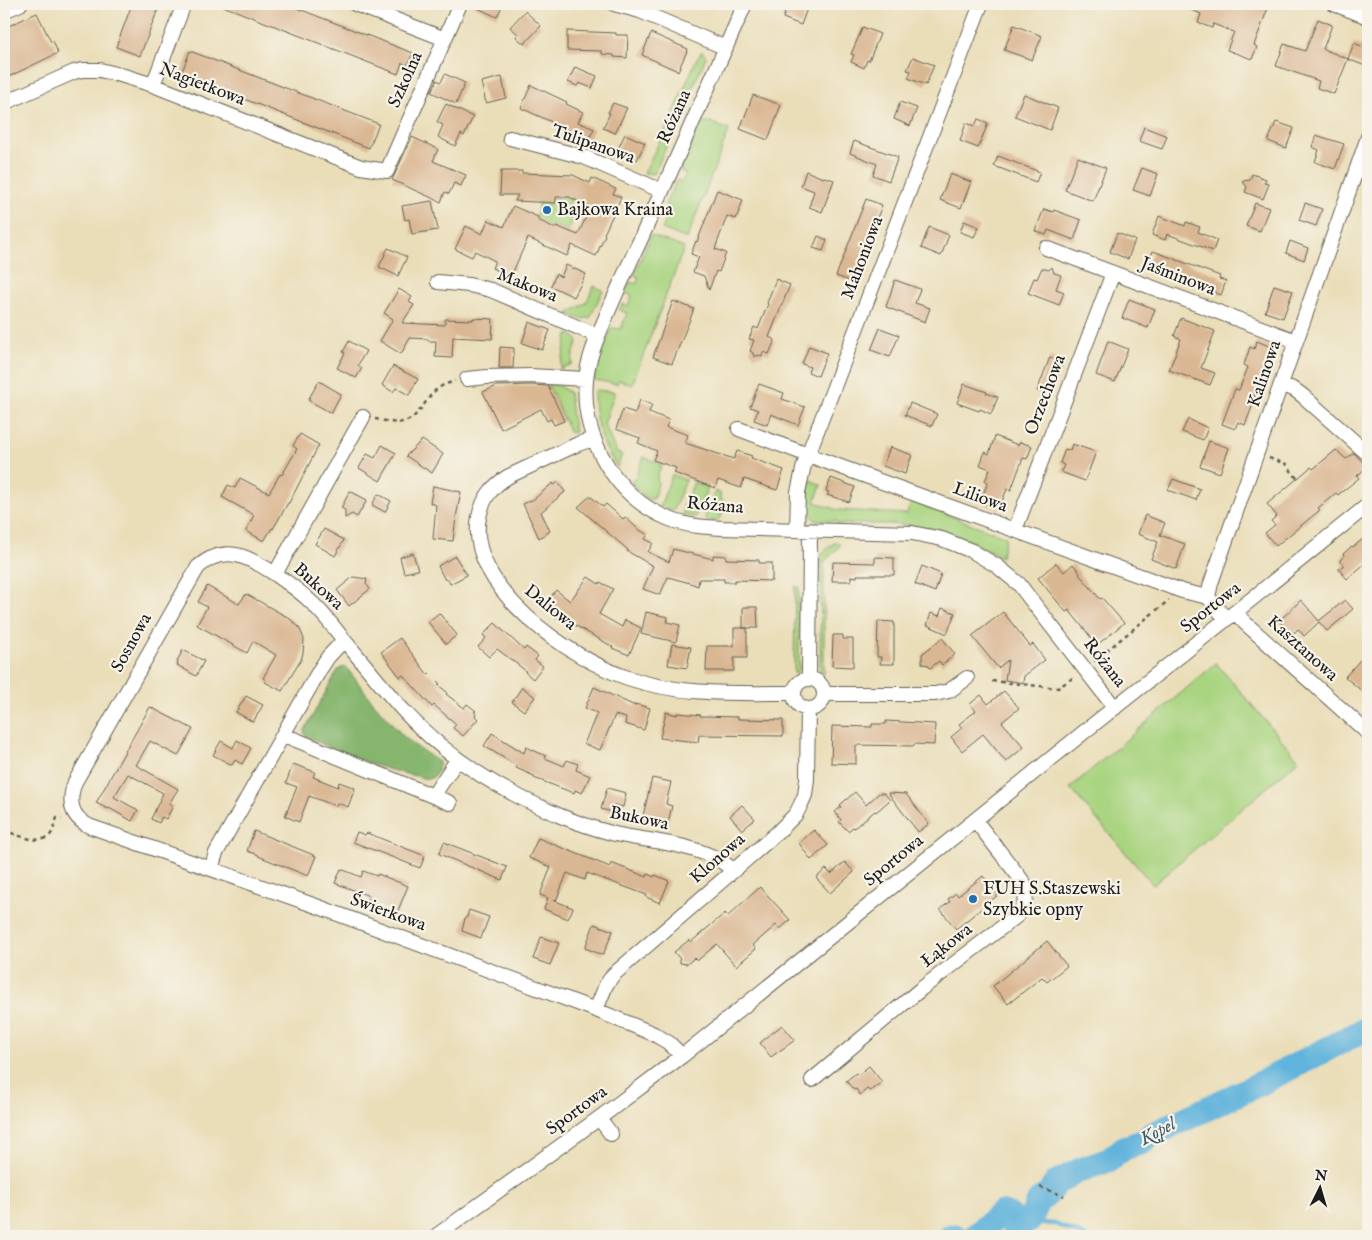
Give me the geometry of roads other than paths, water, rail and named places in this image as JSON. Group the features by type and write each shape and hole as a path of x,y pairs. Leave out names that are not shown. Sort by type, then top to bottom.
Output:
{"street":[{"path":"4,11 20,4"},
{"path":"153,85 184,4"},
{"path":"355,4 445,39"},
{"name":"Szkolna","path":"386,171 460,4"},
{"path":"614,4 654,16 726,48"},
{"name":"Różana","path":"745,4 598,336 589,361 586,379 586,401 593,439 598,449 608,468 622,486 637,500 652,511 667,518 691,525 912,533 942,540 972,551 997,566 1018,584 1115,708"},
{"name":"Mahoniowa","path":"803,530 799,484 808,456 981,4"},
{"path":"1334,4 1368,17"},
{"name":"Nagietkowa","path":"4,103 74,72 89,69 106,71 153,85 362,167 386,171"},
{"name":"Kalinowa","path":"1208,597 1211,583 1368,137"},
{"name":"Tulipanowa","path":"510,138 584,157 662,191"},
{"name":"Jaśminowa","path":"1046,248 1296,342"},
{"name":"Orzechowa","path":"1015,530 1113,273"},
{"name":"Makowa","path":"438,282 492,290 598,336"},
{"path":"466,380 487,377 530,376 586,379"},
{"path":"1282,384 1303,396 1368,454"},
{"name":"Bukowa","path":"363,417 275,574 312,603 409,716 457,760 508,791 563,817 608,832 705,853 733,870"},
{"name":"Liliowa","path":"740,429 808,456 1182,591 1208,597"},
{"name":"Daliowa","path":"593,439 509,476 492,489 485,499 480,510 477,535 484,560 499,587 520,611 543,630 586,658 627,678 684,690 793,693"},
{"name":"Sportowa","path":"436,1236 682,1056 1368,505"},
{"path":"803,530 809,679"},
{"name":"Sosnowa","path":"76,815 72,808 71,799 75,782 198,567 213,556 237,555 257,562 275,574"},
{"path":"1208,597 1231,616"},
{"name":"Kasztanowa","path":"1231,616 1244,622 1368,733"},
{"path":"211,869 216,853 328,657 344,640"},
{"path":"824,694 935,694 949,691 967,678"},
{"path":"809,679 815,680 823,688 824,699 816,708 808,710 797,704 793,693 799,682 809,679"},
{"name":"Klonowa","path":"596,1010 606,985 613,975 796,814 802,804 807,787 808,710"},
{"path":"284,735 450,803"},
{"path":"433,796 457,760"},
{"name":"Świerkowa","path":"76,815 81,822 89,826 328,911 596,1010 654,1034 669,1043 682,1056"},
{"name":"Łąkowa","path":"812,1080 921,989 1018,915 1026,894 1024,883 974,820"},
{"path":"599,1118 611,1134"}],"waterway":[{"name":"Kopel","path":"975,1236 1001,1213 1010,1216 1013,1225 1021,1226 1030,1220 1039,1201 1048,1194 1056,1183 1080,1170 1109,1160 1124,1148 1143,1142 1151,1135 1261,1083 1368,1028"},
{"path":"1030,1220 1055,1224 1085,1236"}],"place":[{"name":"Bajkowa Kraina","path":"547,210"},
{"name":"FUH S.Staszewski Szybkie opny","path":"973,899"}]}
